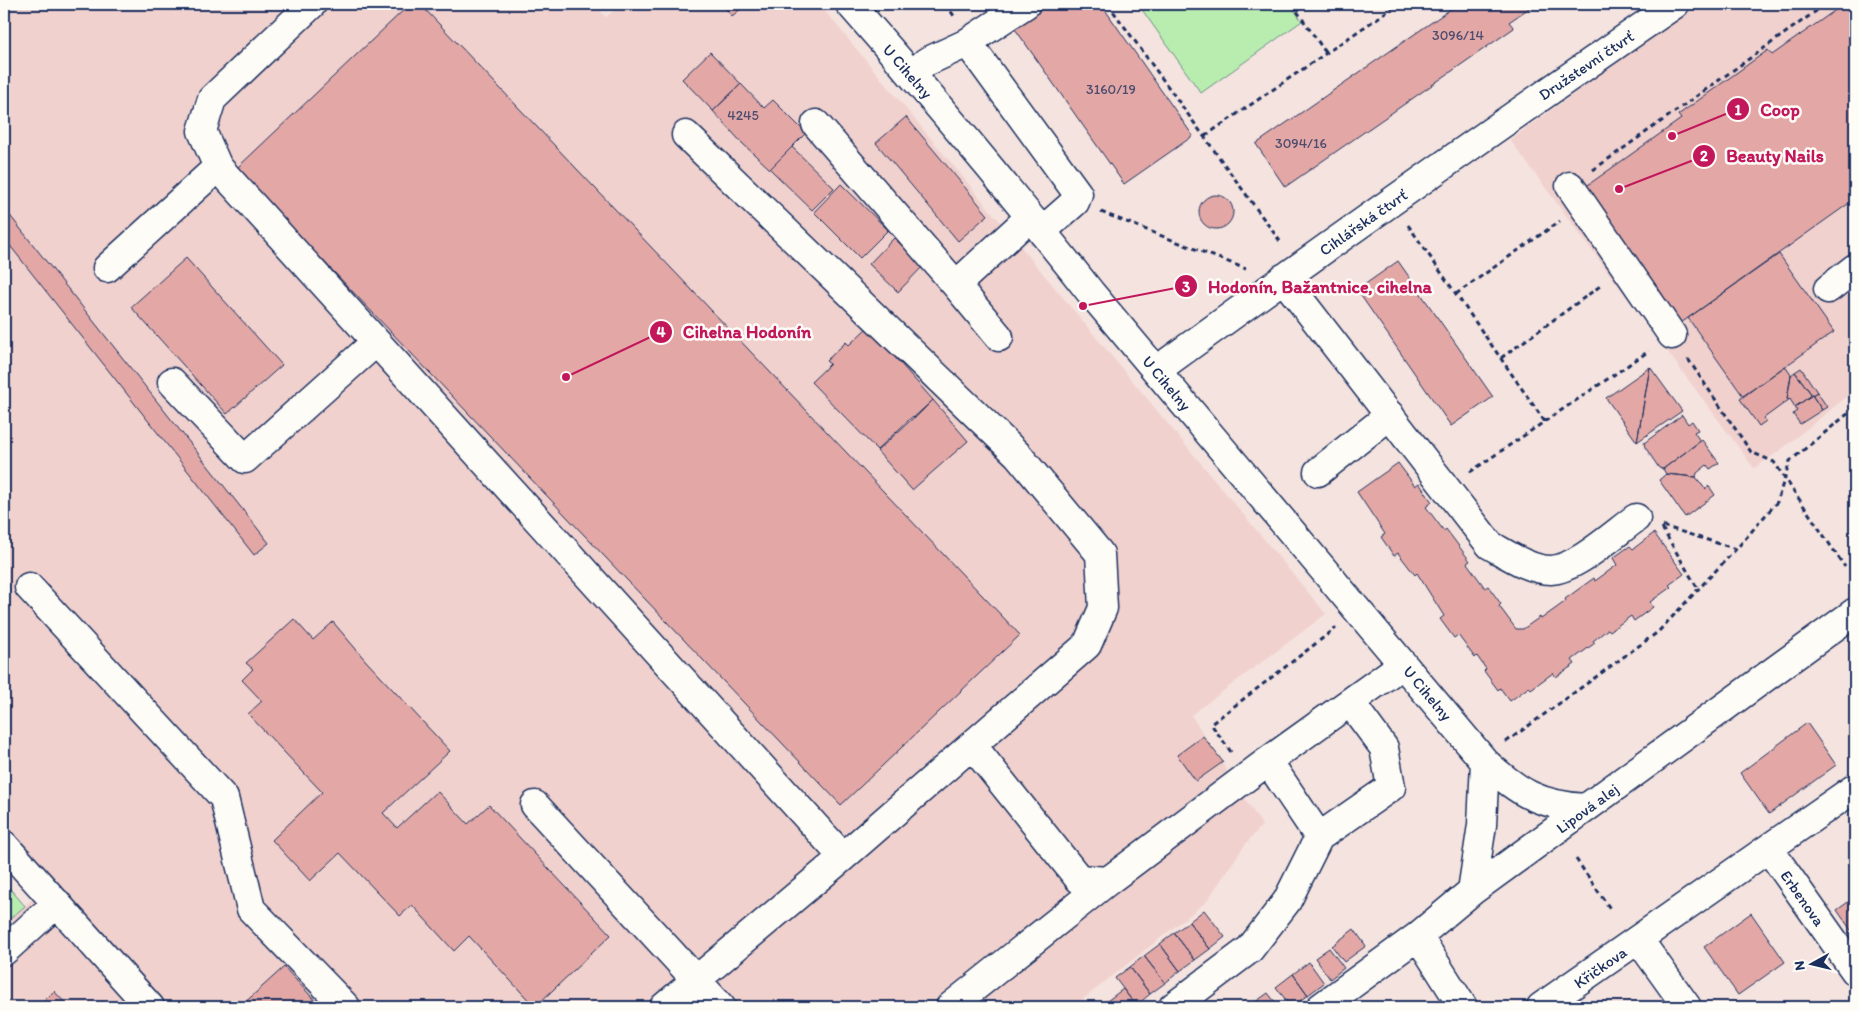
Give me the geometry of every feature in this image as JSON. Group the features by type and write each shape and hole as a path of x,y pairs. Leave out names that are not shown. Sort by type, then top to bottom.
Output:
{"street":[{"path":"312,4 212,99 202,131 218,167 843,857"},
{"name":"U Cihelny","path":"850,4 912,75 1091,293 1485,762 1510,785 1540,800 1562,806 1586,808"},
{"path":"912,75 926,62 965,44 1026,4"},
{"name":"Družstevní čtvrť","path":"1521,110 1675,4"},
{"path":"956,285 1036,224 1075,202 1078,194 973,50 965,44"},
{"name":"Cihlářská čtvrť","path":"1157,370 1521,110"},
{"path":"816,124 999,337"},
{"path":"664,1007 843,857 1087,645 1103,608 1100,554 1018,456 686,135"},
{"path":"107,268 218,167"},
{"path":"1577,195 1672,335"},
{"path":"1828,289 1855,268"},
{"path":"1291,273 1390,415 1490,545 1528,565 1551,570 1576,562 1636,518"},
{"path":"172,382 245,459 376,342"},
{"path":"1318,472 1390,415"},
{"path":"29,587 224,798 251,909 346,1007"},
{"name":"Lipová alej","path":"1321,1007 1418,936 1472,891 1855,612"},
{"path":"950,1007 1108,881 1258,768 1403,664"},
{"path":"1173,1007 1250,949 1287,901 1319,837 1391,787 1384,748 1350,702"},
{"path":"972,744 1079,880 1108,881"},
{"path":"1472,891 1482,825 1485,762"},
{"path":"1258,768 1319,837"},
{"path":"1639,940 1855,788"},
{"path":"535,805 721,1007"},
{"path":"4,845 150,1007"},
{"name":"Erbenova","path":"1769,849 1855,971"},
{"path":"4,950 57,903"},
{"path":"1418,936 1463,1007"},
{"name":"Křičkova","path":"1541,1007 1639,940 1686,1007"}],"path":[{"path":"1108,4 1205,136 1291,273"},
{"path":"1292,4 1326,53"},
{"path":"1205,136 1398,4"},
{"path":"1456,294 1577,195 1826,4"},
{"path":"1392,201 1545,422"},
{"path":"1075,202 1251,271"},
{"path":"1501,358 1626,267"},
{"path":"1446,488 1672,335 1751,452 1774,462 1845,567"},
{"path":"1504,743 1658,632 1777,502 1790,461 1855,408"},
{"path":"1698,589 1661,526 1736,549"},
{"path":"1258,768 1211,724 1342,624"},
{"path":"1576,859 1611,910"}],"shaded area":[{"path":"9,4 594,4 606,17 622,4 819,4 1326,614 1191,715 1262,825 1244,846 1206,902 1073,1007 4,1007 4,924 55,879 4,821 4,7"},
{"path":"1697,4 1855,4 1855,390 1778,452 1754,468 1510,140"}],"green space":[{"path":"1138,4 1290,4 1302,21 1201,93"},
{"path":"4,882 25,906 4,924"}],"building":[{"path":"410,4 420,4 1020,635 841,805 236,169"},
{"path":"722,4 747,4 732,16"},
{"path":"1045,4 1101,4 1193,136 1124,184 1013,26"},
{"path":"1458,4 1535,4 1509,22 1514,28 1285,187 1256,144"},
{"path":"1844,4 1855,4 1855,199 1681,323 1585,187 1681,119 1678,115 1768,50 1772,55"},
{"path":"710,52 741,84 713,111 682,79"},
{"path":"741,84 764,108 773,100 806,133 770,169 742,143 713,111"},
{"path":"906,117 988,215 958,241 876,143"},
{"path":"792,147 834,188 812,210 770,169"},
{"path":"841,184 888,230 860,258 814,212"},
{"path":"1216,195 1228,200 1233,212 1228,224 1216,229 1204,224 1199,212 1204,200"},
{"path":"4,208 269,543 254,555 4,238"},
{"path":"894,238 923,266 898,292 869,264"},
{"path":"1779,254 1834,332 1743,396 1688,318"},
{"path":"186,258 282,365 227,414 131,307"},
{"path":"1398,261 1493,397 1451,426 1357,290"},
{"path":"868,327 933,400 877,450 811,382 830,364 826,361 846,342 849,345"},
{"path":"1785,366 1791,375 1787,399 1790,399 1764,418 1766,421 1759,426 1740,399"},
{"path":"1650,367 1682,411 1637,442"},
{"path":"1650,367 1637,442 1606,398"},
{"path":"1801,368 1817,392 1812,395 1795,372"},
{"path":"1795,372 1812,395 1795,407 1790,399 1787,399 1791,375"},
{"path":"1817,392 1827,407 1822,410 1812,395"},
{"path":"1812,395 1822,410 1800,424 1793,414 1797,411 1795,407"},
{"path":"933,400 968,441 912,490 877,451"},
{"path":"1682,415 1688,424 1692,421 1698,430 1694,432 1700,441 1663,469 1659,468 1644,443"},
{"path":"1702,440 1719,463 1710,469 1707,465 1697,473 1696,477 1666,474 1663,469"},
{"path":"1398,463 1415,486 1419,483 1432,502 1426,507 1444,531 1446,529 1470,561 1467,563 1485,588 1488,586 1501,604 1499,606 1516,629 1523,629 1540,617 1541,619 1594,578 1595,581 1617,565 1613,558 1630,546 1633,549 1654,533 1684,574 1669,585 1671,587 1650,602 1653,607 1634,621 1631,616 1610,631 1608,629 1593,641 1595,643 1572,660 1575,664 1556,677 1553,673 1510,701 1500,688 1498,690 1484,671 1486,669 1477,656 1475,658 1458,635 1454,638 1440,619 1444,616 1417,573 1415,575 1398,553 1394,556 1381,537 1385,534 1357,492"},
{"path":"1666,474 1696,477 1705,489 1709,486 1715,495 1685,517 1659,480"},
{"path":"294,619 313,640 333,622 366,661 450,751 383,813 397,828 437,791 468,824 489,805 611,935 535,1007 469,936 454,951 412,905 400,916 340,853 310,881 272,840 322,792 248,714 262,701 242,680 253,669 246,663"},
{"path":"1807,723 1836,765 1769,814 1740,773"},
{"path":"1203,736 1223,762 1196,781 1177,755"},
{"path":"1855,897 1855,936 1837,910"},
{"path":"1204,910 1225,937 1210,949 1189,922"},
{"path":"1751,913 1785,962 1738,995 1704,947"},
{"path":"1189,922 1210,949 1195,960 1174,933"},
{"path":"1354,929 1366,946 1344,962 1332,946"},
{"path":"1174,933 1195,960 1180,971 1160,944"},
{"path":"1160,944 1180,971 1165,983 1144,956"},
{"path":"1329,948 1344,968 1330,979 1315,958"},
{"path":"1144,956 1165,983 1150,994 1130,967"},
{"path":"1309,962 1324,983 1308,995 1293,974"},
{"path":"284,967 321,1007 240,1007"},
{"path":"1130,967 1150,994 1136,1006 1115,978"},
{"path":"1293,974 1308,995 1291,1007 1276,987"},
{"path":"1123,989 1137,1007 1099,1007"},
{"path":"54,991 69,1007 38,1007"},
{"path":"1268,993 1279,1007 1257,1007 1254,1003"}],"place":[{"name":"Coop","path":"1672,136"},
{"name":"Beauty Nails","path":"1619,189"},
{"name":"Hodonín, Bažantnice, cihelna","path":"1083,306"},
{"name":"Cihelna Hodonín","path":"566,377"}]}
